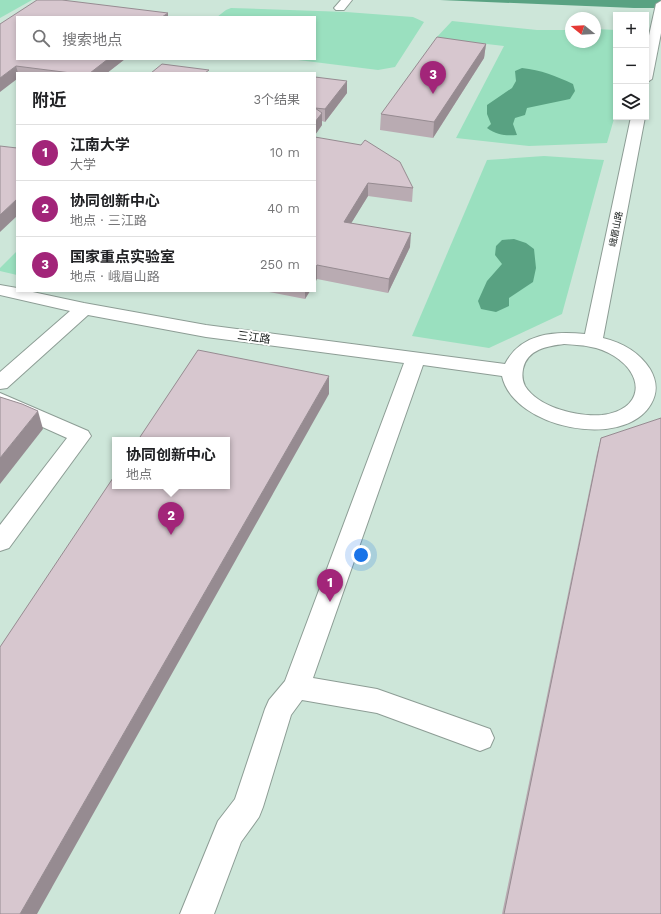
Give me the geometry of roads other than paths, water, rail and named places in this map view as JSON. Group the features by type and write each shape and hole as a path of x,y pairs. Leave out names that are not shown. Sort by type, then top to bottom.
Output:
{"street":[{"path":"649,65 659,23 660,8"},
{"name":"峨眉山路","path":"593,341 637,120"},
{"name":"三江路","path":"0,290 84,308 206,331 511,371"},
{"path":"0,383 84,308"},
{"path":"564,338 593,341 619,351 638,366 654,385 637,409 622,418 602,422 580,422 558,417 538,409 523,397 514,384 511,371 519,354 538,342 564,338"},
{"path":"197,914 229,832 248,807 279,709 296,687 415,359"},
{"path":"0,400 80,436 0,542"},
{"path":"296,687 377,701 480,738"}],"place":[{"name":"国家重点实验室","path":"433,94"},
{"name":"协同创新中心","path":"171,535"},
{"name":"江南大学","path":"330,602"}]}
